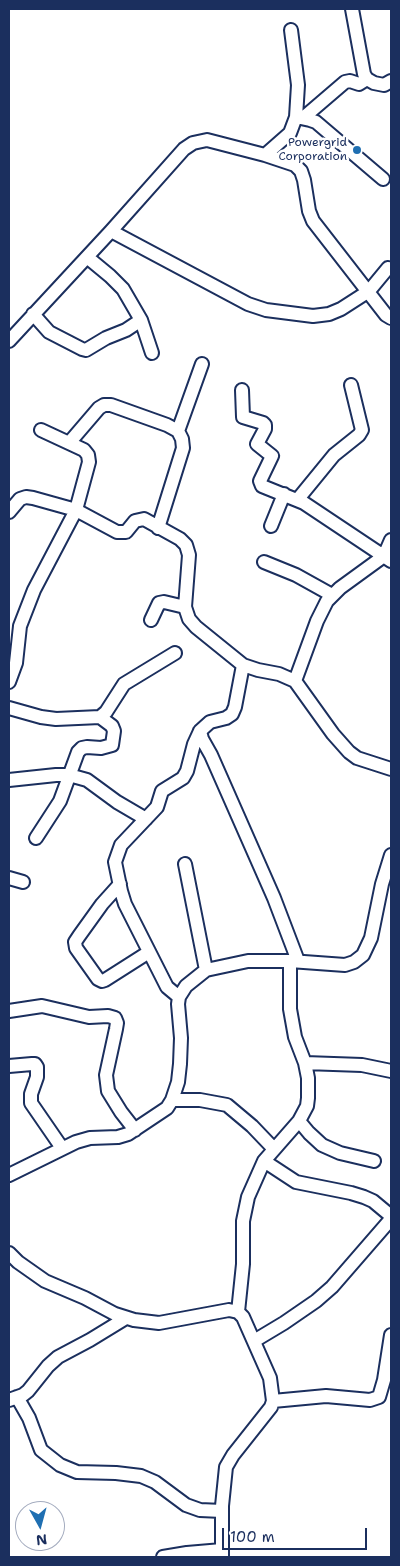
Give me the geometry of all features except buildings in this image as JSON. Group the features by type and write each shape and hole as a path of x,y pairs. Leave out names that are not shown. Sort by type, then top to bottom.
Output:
{"street":[{"path":"352,9 366,78 374,83 384,85 391,81"},
{"path":"291,30 298,85 299,118"},
{"path":"265,155 290,134 299,118 345,82 350,81 359,84 366,78"},
{"path":"299,118 316,122 383,179"},
{"path":"9,340 111,231 184,149 193,143 206,140 265,155 295,165 301,171 309,211 314,221 386,315 391,318"},
{"path":"111,231 231,297 266,310 313,316 329,314 342,309 369,291 388,268"},
{"path":"87,257 116,281 141,320 152,353"},
{"path":"33,314 49,332 86,350 106,338 126,330 141,320"},
{"path":"178,431 202,364"},
{"path":"298,500 334,455 359,435 362,430 351,385"},
{"path":"242,390 243,417 265,425 265,429 257,444 272,456 260,484 298,500 388,558"},
{"path":"69,443 99,408 104,405 111,405 167,425 178,431 182,439 183,448 158,528"},
{"path":"9,682 16,662 20,626 34,590 76,510 89,462 88,455 84,450 41,430"},
{"path":"271,526 284,494"},
{"path":"9,512 20,499 26,497 76,510 121,533 126,532 135,521 139,520 150,522 180,539 186,545 189,555 185,607 189,619 196,627 243,665 279,674 295,682 333,734 349,752 357,758 391,770"},
{"path":"295,682 316,621 327,601 340,588 388,558 391,540"},
{"path":"264,562 296,575 332,595"},
{"path":"151,620 159,603 164,602 185,607"},
{"path":"9,708 56,719 100,717 106,712 124,684 175,653"},
{"path":"179,997 167,986 125,904 116,862 118,850 157,807 160,795 165,788 183,778 200,731 210,722 226,718 232,714 243,665"},
{"path":"36,838 60,801 78,752 82,748 101,748 112,745 114,730 112,726 100,717"},
{"path":"200,731 274,898 294,961 291,1017 295,1037 305,1063 308,1078 308,1098 299,1121 264,1161 248,1197 242,1221 243,1264 238,1312"},
{"path":"9,780 68,775 87,780 97,785 117,802 146,819"},
{"path":"9,1175 62,1148 90,1138 118,1137 135,1130 167,1108 178,1082 180,1064 179,997 186,986 206,970 248,962 294,961 345,965 354,962 363,955 371,938 382,884 391,855"},
{"path":"185,864 206,970"},
{"path":"9,878 23,882"},
{"path":"120,884 102,904 79,936 75,942 76,948 98,979 102,981 149,952"},
{"path":"9,1011 42,1006 89,1017 108,1016 115,1018 117,1022 116,1030 106,1075 108,1091 120,1112 135,1130"},
{"path":"305,1063 362,1065 391,1072"},
{"path":"9,1066 35,1064 38,1067 37,1077 31,1094 31,1103 62,1148"},
{"path":"172,1100 200,1100 227,1105 252,1126 274,1149"},
{"path":"299,1121 322,1145 340,1153 374,1161"},
{"path":"254,1341 302,1311 332,1287 391,1218 373,1201 351,1193 296,1182 264,1161"},
{"path":"9,1253 40,1279 126,1318 159,1323 220,1310 238,1312 243,1317 270,1378 273,1401 271,1407 233,1455 226,1468 222,1511 222,1554 187,1553 163,1557"},
{"path":"126,1318 58,1357 48,1366 28,1391 13,1398 28,1418 41,1450 60,1465 77,1472 130,1474 148,1478 186,1505 200,1510 222,1511"},
{"path":"273,1401 326,1396 370,1400 379,1397 383,1386 391,1334"}],"place":[{"name":"Powergrid Corporation","path":"357,150"}]}
